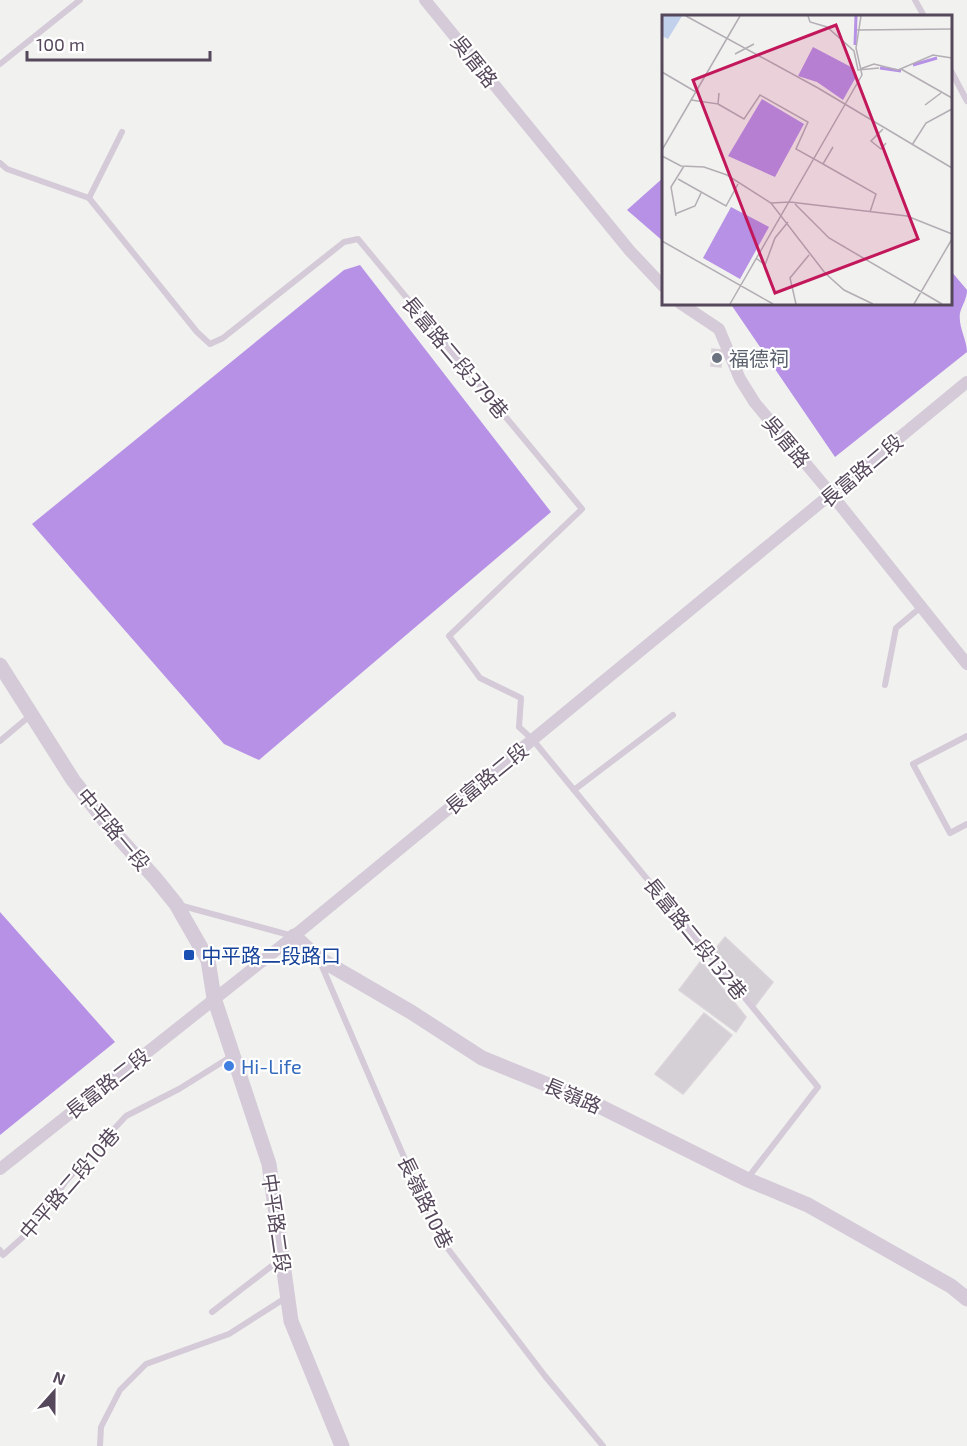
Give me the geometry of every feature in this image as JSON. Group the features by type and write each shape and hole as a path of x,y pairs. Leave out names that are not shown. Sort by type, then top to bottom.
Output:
{"street":[{"name":"吳厝路","path":"425,0 630,252 662,285"},
{"name":"吳厝路","path":"681,304 718,329 740,379 755,403 967,664"},
{"name":"長富路二段","path":"0,1169 294,936 967,382"},
{"name":"中平路一段","path":"0,665 73,780 112,830 176,904 208,960 214,998"},
{"name":"長嶺路","path":"294,936 318,958 411,1012 482,1058 593,1103 746,1179 808,1205 951,1286 967,1299"},
{"name":"中平路二段","path":"214,998 269,1164 291,1321 342,1446"}],"lane":[{"path":"0,64 80,0"},
{"path":"915,0 923,15"},
{"path":"952,71 967,101"},
{"path":"0,163 7,169 89,198 122,132"},
{"name":"長富路二段379巷","path":"89,198 197,332 210,344 223,338 344,242 358,239 582,509 449,636 480,678 521,698 519,727 533,740"},
{"path":"885,685 896,628 921,607"},
{"path":"0,741 31,715"},
{"path":"574,790 673,715"},
{"path":"967,736 913,764 950,833 967,824"},
{"name":"長富路二段132巷","path":"533,740 818,1087 746,1179"},
{"name":"長嶺路","path":"176,904 294,936"},
{"name":"長嶺路10巷","path":"318,958 442,1241 545,1376 603,1446"},
{"name":"中平路二段10巷","path":"0,1250 3,1255 32,1229 66,1181 126,1116 179,1089 234,1054"},
{"path":"212,1312 282,1258"},
{"path":"100,1446 101,1427 120,1390 146,1364 229,1334 287,1297"}],"shaded area":[{"path":"662,179 662,240 627,210"},
{"path":"360,265 551,512 259,760 224,744 32,524 344,270"},
{"path":"952,272 967,290 960,318 967,352 835,457 731,304 952,304"},
{"path":"0,912 115,1042 0,1135"}],"building":[{"name":"福德祠","path":"712,349 722,350 721,367 711,366"},
{"path":"725,937 773,982 755,1006 713,952"},
{"path":"701,961 746,1017 736,1032 679,990"},
{"path":"704,1013 732,1035 683,1094 655,1074"}],"place":[{"name":"福德祠","path":"717,358"},
{"name":"中平路二段路口","path":"189,955"},
{"name":"Hi-Life","path":"229,1066"}]}
